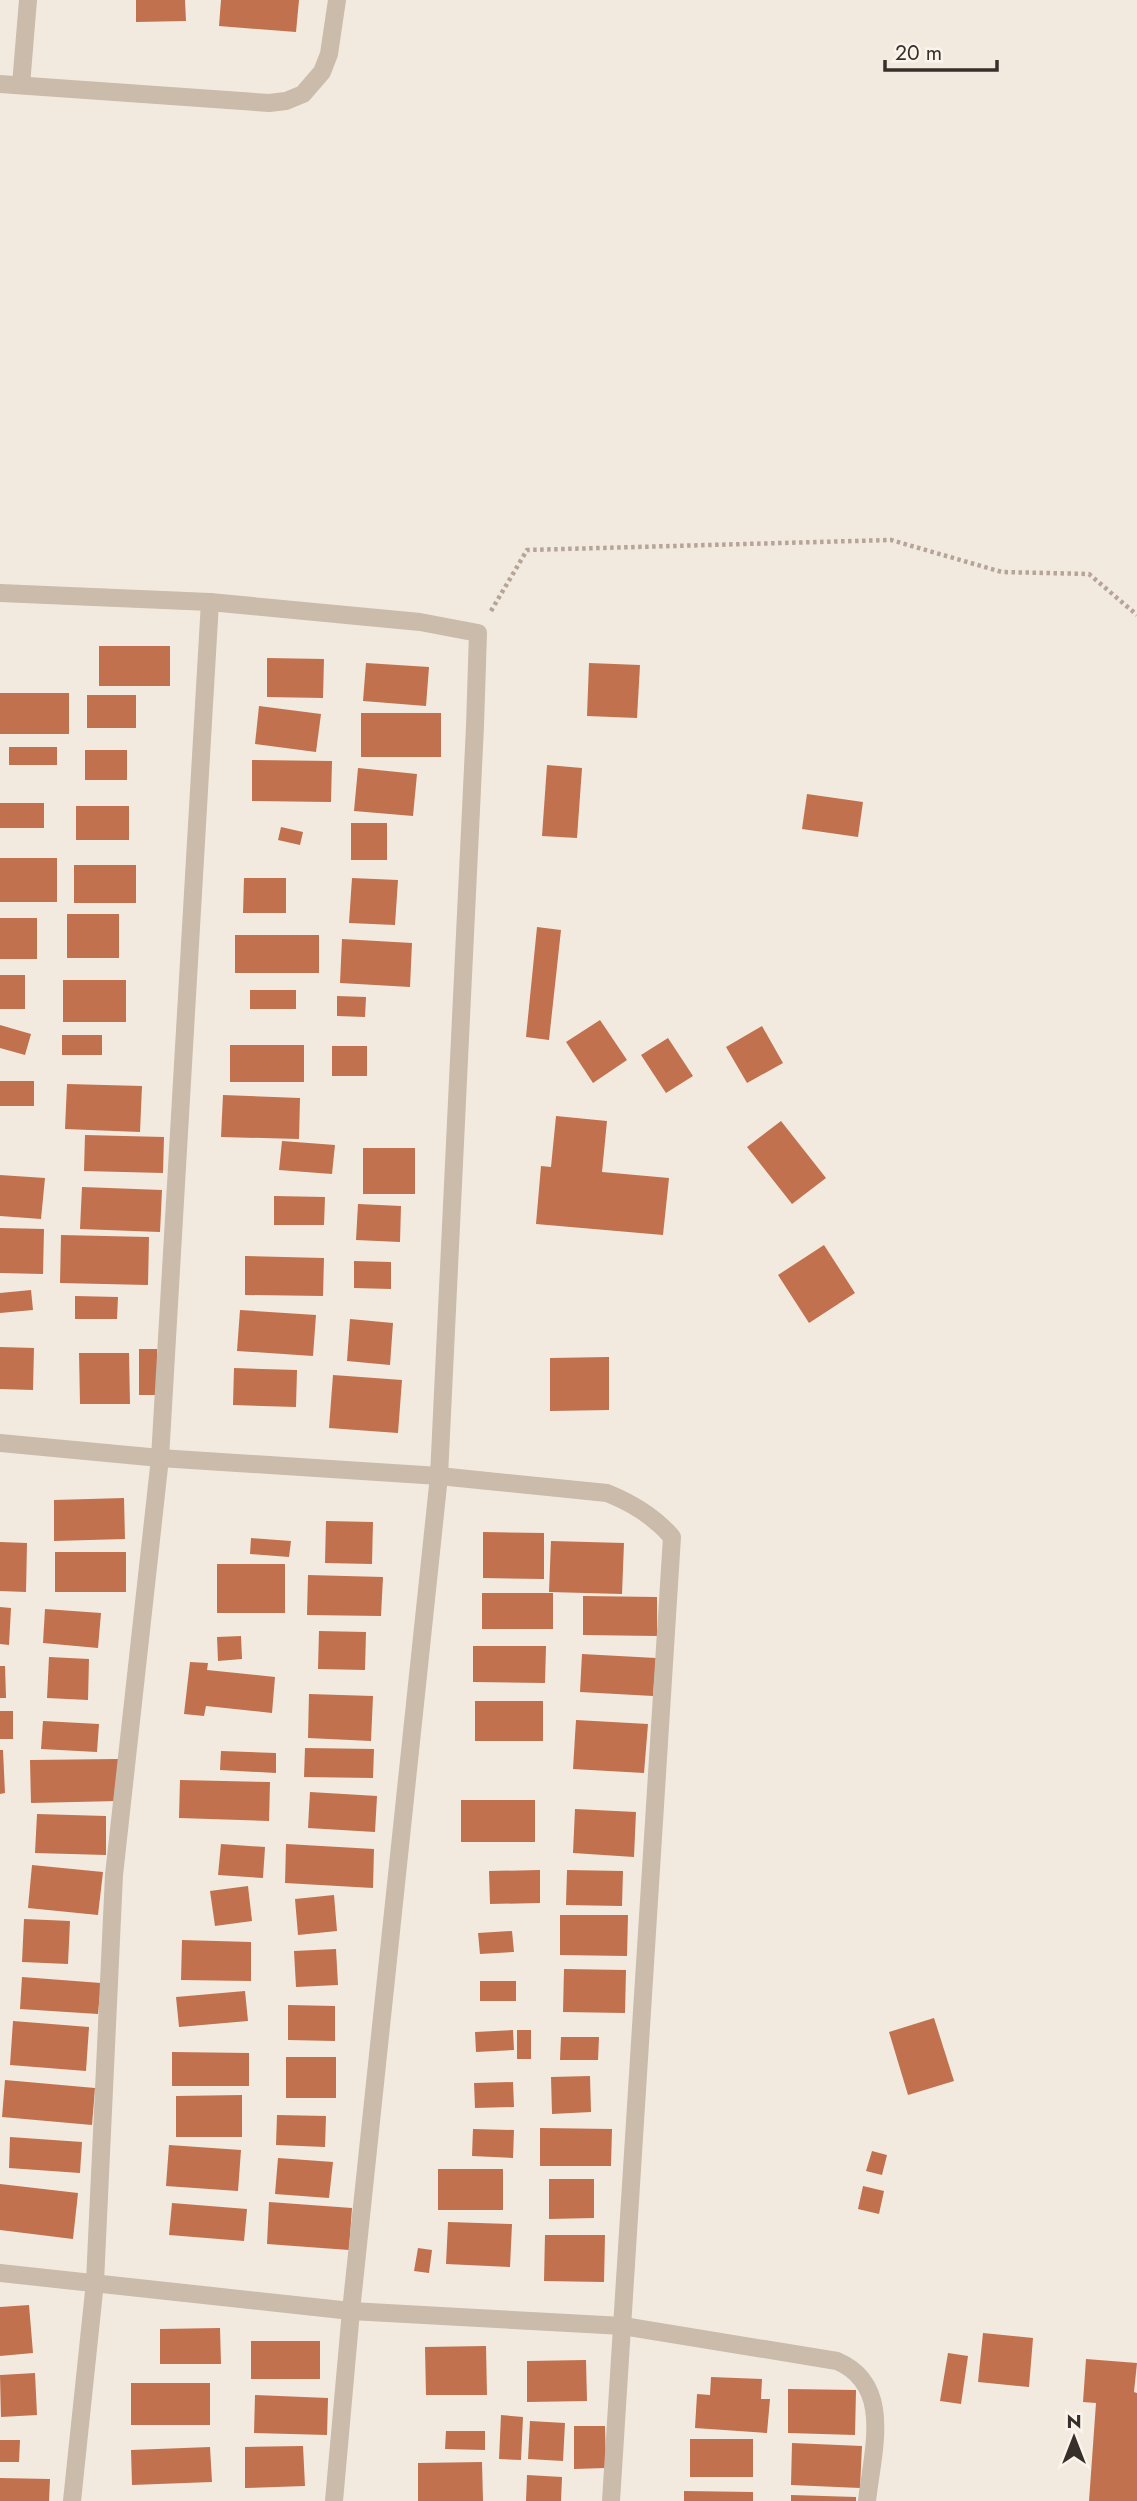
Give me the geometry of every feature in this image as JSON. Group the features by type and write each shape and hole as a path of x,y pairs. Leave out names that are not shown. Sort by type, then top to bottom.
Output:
{"street":[{"path":"21,85 28,0"},
{"path":"0,83 270,103 286,101 303,94 322,72 329,54 337,0"},
{"path":"0,593 210,602 420,622 478,633 439,1476 351,2311 334,2501"},
{"path":"72,2501 95,2283 114,1875 160,1458 210,602"},
{"path":"0,1443 160,1458 439,1476 607,1493 629,1502 661,1524 672,1537 611,2501"},
{"path":"0,2273 351,2311 623,2326 837,2361 850,2367 864,2379 876,2413 867,2501"}],"path":[{"path":"478,633 527,550 891,540 1002,572 1088,574 1137,615"}],"building":[{"path":"136,0 185,0 186,21 136,22"},
{"path":"221,0 299,0 296,32 219,26"},
{"path":"99,646 170,646 170,686 99,686"},
{"path":"267,658 324,659 323,698 267,697"},
{"path":"366,663 429,667 426,706 363,701"},
{"path":"589,663 640,665 637,718 587,716"},
{"path":"0,693 69,693 69,734 0,734"},
{"path":"87,695 136,695 136,728 87,728"},
{"path":"259,706 321,714 316,752 255,744"},
{"path":"361,713 441,713 441,757 361,757"},
{"path":"9,747 57,747 57,765 9,765"},
{"path":"85,750 127,750 127,780 85,780"},
{"path":"252,760 332,761 331,802 252,801"},
{"path":"547,765 582,768 577,838 542,836"},
{"path":"358,768 417,774 413,816 354,811"},
{"path":"807,794 863,802 858,837 802,829"},
{"path":"0,803 44,803 44,828 0,828"},
{"path":"76,806 129,806 129,840 76,840"},
{"path":"351,823 387,823 387,860 351,860"},
{"path":"281,827 303,832 300,845 278,840"},
{"path":"0,858 57,858 57,902 0,902"},
{"path":"74,865 136,865 136,903 74,903"},
{"path":"244,878 286,878 286,913 243,913"},
{"path":"352,878 398,880 395,925 349,923"},
{"path":"67,914 119,914 119,958 67,958"},
{"path":"0,918 37,918 37,959 0,959"},
{"path":"537,927 561,930 549,1040 526,1037"},
{"path":"235,935 319,935 319,973 235,973"},
{"path":"342,939 412,943 410,987 340,983"},
{"path":"0,975 25,975 25,1009 0,1009"},
{"path":"63,980 126,980 126,1022 63,1022"},
{"path":"250,990 296,990 296,1009 250,1009"},
{"path":"337,996 366,997 365,1017 337,1016"},
{"path":"600,1020 627,1060 593,1083 566,1042"},
{"path":"0,1025 31,1034 25,1055 0,1048"},
{"path":"762,1026 783,1063 747,1083 726,1047"},
{"path":"62,1035 102,1035 102,1055 62,1055"},
{"path":"668,1038 693,1076 666,1093 641,1055"},
{"path":"230,1045 304,1045 304,1082 230,1082"},
{"path":"332,1046 367,1046 367,1076 332,1076"},
{"path":"0,1081 34,1081 34,1106 0,1106"},
{"path":"67,1084 142,1086 140,1132 65,1129"},
{"path":"223,1095 300,1098 299,1139 221,1137"},
{"path":"556,1116 607,1121 602,1172 669,1178 663,1235 536,1224 541,1166 551,1167"},
{"path":"781,1121 826,1178 792,1204 747,1147"},
{"path":"85,1135 164,1137 163,1173 84,1171"},
{"path":"282,1141 335,1145 332,1174 279,1170"},
{"path":"363,1148 415,1148 415,1194 363,1194"},
{"path":"0,1175 45,1178 41,1219 0,1216"},
{"path":"82,1187 162,1190 160,1232 80,1229"},
{"path":"274,1196 325,1197 324,1225 274,1225"},
{"path":"358,1204 401,1206 400,1242 356,1240"},
{"path":"0,1228 44,1229 43,1274 0,1273"},
{"path":"61,1235 149,1237 148,1285 60,1283"},
{"path":"824,1245 855,1293 809,1323 778,1275"},
{"path":"245,1256 324,1258 323,1296 245,1295"},
{"path":"354,1261 391,1262 391,1289 354,1288"},
{"path":"31,1290 33,1310 0,1313 0,1293"},
{"path":"75,1296 118,1297 117,1319 75,1319"},
{"path":"240,1310 316,1315 313,1356 237,1351"},
{"path":"350,1319 393,1323 390,1365 347,1361"},
{"path":"0,1347 34,1348 33,1390 0,1389"},
{"path":"139,1349 157,1349 157,1395 139,1395"},
{"path":"79,1353 129,1353 130,1404 80,1404"},
{"path":"609,1357 609,1410 550,1411 550,1358"},
{"path":"234,1368 297,1370 296,1407 233,1405"},
{"path":"333,1375 402,1380 398,1433 329,1428"},
{"path":"124,1498 125,1539 54,1541 54,1500"},
{"path":"326,1521 373,1522 372,1564 325,1563"},
{"path":"483,1532 544,1533 544,1579 483,1578"},
{"path":"251,1538 291,1541 289,1557 250,1554"},
{"path":"551,1541 624,1543 622,1594 549,1592"},
{"path":"0,1542 27,1543 26,1592 0,1591"},
{"path":"55,1552 126,1552 126,1592 55,1592"},
{"path":"217,1564 285,1564 285,1613 217,1613"},
{"path":"308,1575 383,1577 381,1616 307,1615"},
{"path":"482,1593 553,1593 553,1629 482,1629"},
{"path":"583,1596 657,1597 657,1636 583,1635"},
{"path":"0,1607 11,1608 9,1645 0,1644"},
{"path":"45,1609 101,1613 98,1648 43,1643"},
{"path":"319,1631 366,1632 365,1670 318,1669"},
{"path":"241,1636 242,1659 218,1661 217,1637"},
{"path":"473,1646 546,1646 545,1683 473,1682"},
{"path":"582,1654 656,1658 653,1696 580,1692"},
{"path":"49,1657 89,1659 88,1700 47,1698"},
{"path":"190,1662 208,1663 207,1670 275,1677 272,1713 206,1706 204,1716 184,1714"},
{"path":"0,1666 5,1666 6,1698 0,1698"},
{"path":"309,1694 373,1696 371,1741 308,1738"},
{"path":"475,1701 543,1701 543,1741 475,1741"},
{"path":"0,1711 13,1711 13,1739 0,1739"},
{"path":"576,1720 648,1724 644,1773 573,1769"},
{"path":"43,1721 99,1724 97,1752 41,1749"},
{"path":"305,1748 374,1749 373,1778 304,1777"},
{"path":"0,1750 3,1750 5,1793 0,1794"},
{"path":"221,1751 276,1753 276,1773 220,1770"},
{"path":"118,1759 118,1801 31,1803 30,1760"},
{"path":"180,1780 270,1782 269,1821 179,1818"},
{"path":"310,1792 377,1796 375,1832 308,1828"},
{"path":"461,1800 535,1800 535,1842 461,1842"},
{"path":"575,1809 636,1812 634,1857 573,1853"},
{"path":"37,1814 106,1816 106,1855 35,1853"},
{"path":"221,1844 265,1847 263,1878 218,1875"},
{"path":"286,1844 374,1849 373,1888 285,1883"},
{"path":"32,1865 103,1872 98,1915 28,1908"},
{"path":"540,1870 540,1903 490,1904 489,1871"},
{"path":"567,1870 623,1871 622,1906 566,1905"},
{"path":"248,1886 252,1921 215,1926 210,1891"},
{"path":"334,1895 337,1931 298,1935 295,1899"},
{"path":"560,1915 628,1915 627,1956 560,1955"},
{"path":"24,1919 70,1921 68,1964 22,1962"},
{"path":"512,1931 514,1952 480,1954 478,1933"},
{"path":"182,1940 251,1942 251,1981 181,1980"},
{"path":"336,1949 338,1985 296,1987 294,1951"},
{"path":"564,1969 626,1970 625,2013 563,2012"},
{"path":"22,1977 101,1983 98,2014 20,2009"},
{"path":"480,1981 516,1981 516,2001 480,2001"},
{"path":"245,1991 248,2021 179,2027 176,1997"},
{"path":"288,2005 335,2006 335,2041 288,2040"},
{"path":"934,2018 954,2081 908,2095 889,2032"},
{"path":"13,2021 89,2027 86,2071 10,2065"},
{"path":"513,2030 514,2050 476,2052 475,2032"},
{"path":"517,2030 531,2030 531,2059 517,2059"},
{"path":"561,2037 599,2037 598,2060 560,2060"},
{"path":"172,2052 249,2053 249,2086 172,2086"},
{"path":"286,2057 336,2057 336,2098 286,2098"},
{"path":"590,2076 591,2112 552,2114 551,2077"},
{"path":"5,2080 95,2088 92,2125 2,2117"},
{"path":"513,2082 514,2107 475,2108 474,2083"},
{"path":"242,2095 242,2137 176,2137 176,2096"},
{"path":"277,2115 326,2116 325,2147 276,2145"},
{"path":"540,2128 612,2129 611,2166 540,2166"},
{"path":"473,2129 514,2130 513,2158 472,2156"},
{"path":"10,2137 82,2142 80,2173 9,2168"},
{"path":"169,2145 241,2150 238,2191 166,2186"},
{"path":"872,2151 887,2155 882,2175 866,2171"},
{"path":"278,2158 333,2162 329,2198 275,2194"},
{"path":"438,2169 503,2169 503,2210 438,2210"},
{"path":"549,2179 594,2179 594,2218 549,2219"},
{"path":"0,2184 78,2193 73,2239 0,2230"},
{"path":"863,2186 884,2191 879,2214 858,2209"},
{"path":"269,2202 352,2208 349,2250 267,2244"},
{"path":"172,2203 247,2209 244,2241 169,2235"},
{"path":"448,2222 512,2224 510,2267 446,2264"},
{"path":"545,2235 605,2235 604,2282 544,2281"},
{"path":"418,2248 432,2250 429,2273 414,2271"},
{"path":"29,2305 33,2353 0,2356 0,2307"},
{"path":"220,2328 221,2364 160,2364 160,2329"},
{"path":"983,2333 1033,2338 1029,2387 978,2382"},
{"path":"251,2341 320,2341 320,2379 251,2379"},
{"path":"486,2346 487,2395 426,2395 425,2347"},
{"path":"948,2353 968,2356 961,2404 940,2401"},
{"path":"1086,2359 1137,2363 1134,2392 1137,2393 1137,2501 1089,2501 1096,2403 1083,2402"},
{"path":"586,2360 587,2401 527,2402 527,2361"},
{"path":"35,2373 37,2415 1,2417 0,2375"},
{"path":"711,2377 762,2379 761,2399 770,2399 767,2433 695,2428 697,2394 710,2395"},
{"path":"131,2383 210,2383 210,2425 131,2425"},
{"path":"788,2389 856,2390 855,2435 788,2433"},
{"path":"255,2395 328,2398 327,2435 254,2433"},
{"path":"501,2415 523,2417 521,2460 499,2459"},
{"path":"530,2421 565,2423 563,2461 528,2459"},
{"path":"574,2426 605,2426 606,2468 574,2469"},
{"path":"446,2431 485,2431 485,2450 445,2449"},
{"path":"690,2439 753,2439 753,2477 690,2477"},
{"path":"0,2440 20,2440 19,2462 0,2462"},
{"path":"792,2443 862,2446 860,2488 791,2485"},
{"path":"303,2446 305,2486 245,2488 245,2447"},
{"path":"210,2447 212,2482 132,2485 131,2450"},
{"path":"482,2462 483,2501 418,2501 418,2463"},
{"path":"527,2475 562,2477 561,2501 526,2501"},
{"path":"0,2478 50,2479 49,2501 0,2501"},
{"path":"684,2491 753,2492 753,2501 684,2501"},
{"path":"791,2495 856,2497 856,2501 791,2501"}]}
